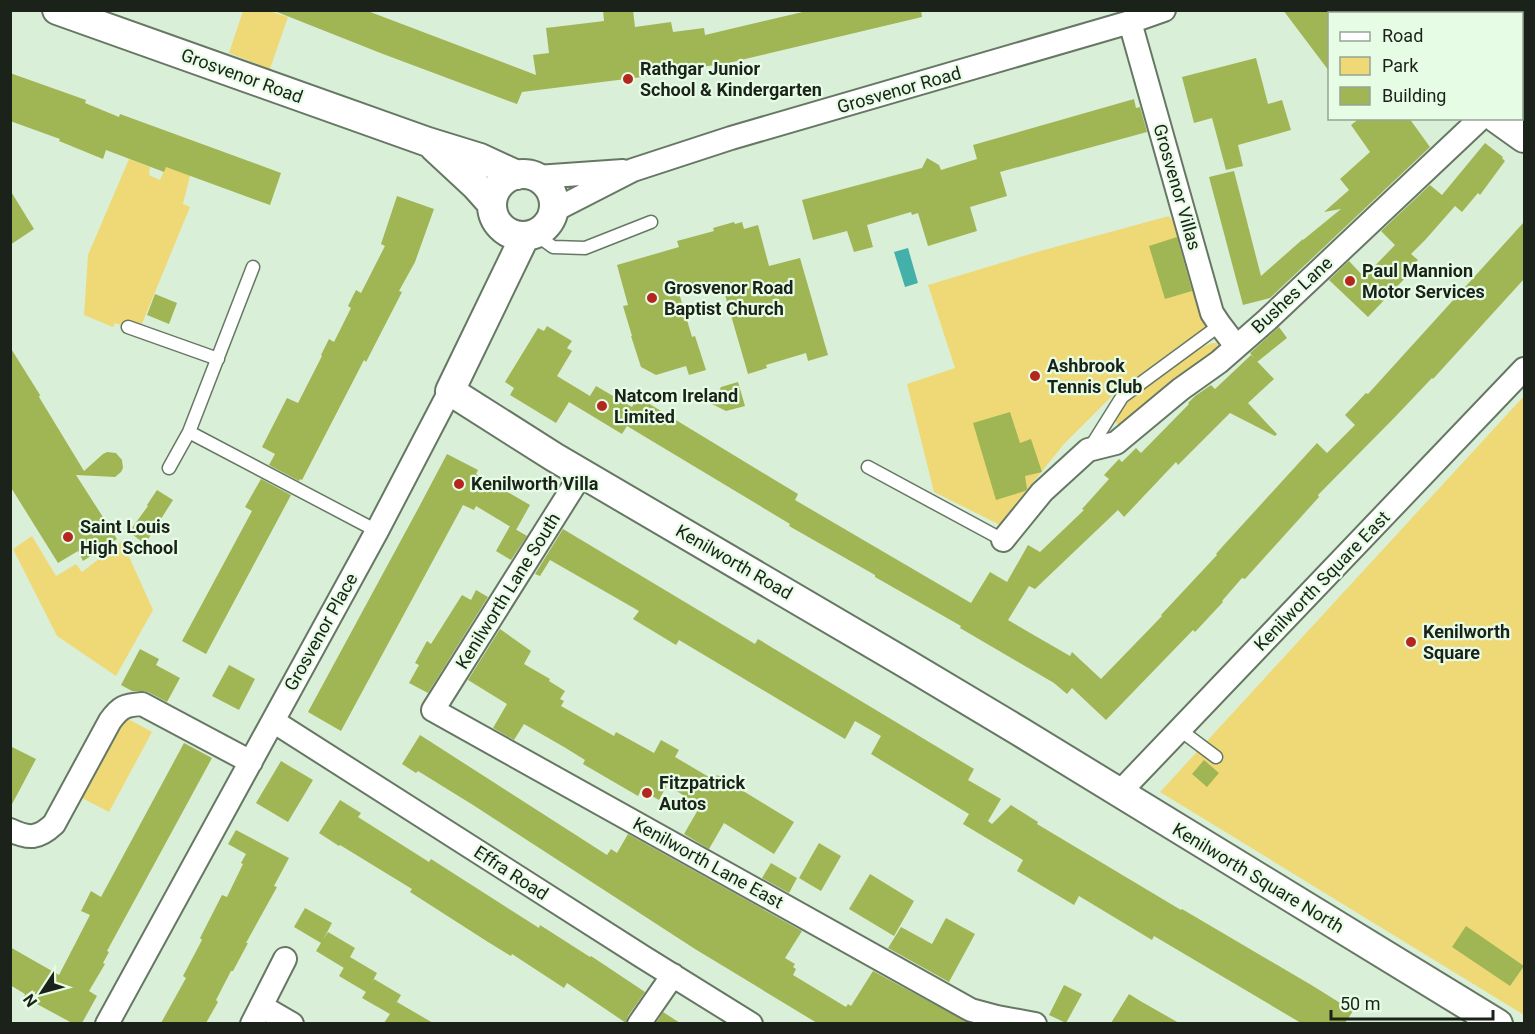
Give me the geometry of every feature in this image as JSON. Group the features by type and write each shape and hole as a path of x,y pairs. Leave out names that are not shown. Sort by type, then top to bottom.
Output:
{"street":[{"name":"Grosvenor Road","path":"57,10 527,176 633,170"},
{"name":"Grosvenor Road","path":"553,211 633,170 732,138 1131,22 1164,10"},
{"name":"Grosvenor Villas","path":"1131,22 1212,313 1236,346"},
{"name":"Bushes Lane","path":"1004,540 1042,492 1088,450 1116,443 1181,389 1219,362 1267,320 1479,120"},
{"path":"1499,120 1524,138"},
{"name":"Grosvenor Road","path":"428,142 492,204"},
{"path":"527,176 545,183 554,201 550,220 543,228 530,235 515,235 506,231 498,223 492,204 493,195 507,178 527,176"},
{"name":"Grosvenor Place","path":"107,1023 377,531 530,235"},
{"name":"Kenilworth Square East","path":"1119,793 1524,369"},
{"name":"Kenilworth Road","path":"450,391 582,473 1019,731"},
{"name":"Kenilworth Lane South","path":"434,710 582,473"},
{"path":"10,830 33,837 44,833 54,824 110,721 117,711 128,705 142,704 251,762"},
{"name":"Kenilworth Lane East","path":"434,710 971,1010 1035,1023"},
{"name":"Effra Road","path":"273,721 751,1023"},
{"name":"Kenilworth Square North","path":"1019,731 1498,1023"},
{"path":"285,959 256,1015 292,1023"},
{"path":"639,1023 673,975"}],"lane":[{"path":"530,235 553,247 585,248 651,222"},
{"path":"169,468 189,432 253,267"},
{"name":"Bushes Lane","path":"1088,450 1122,397 1220,326"},
{"path":"128,327 218,359"},
{"path":"189,432 377,531"},
{"name":"Bushes Lane","path":"868,467 1004,540"},
{"path":"1180,730 1216,757"}],"green space":[{"path":"243,11 269,11 288,17 270,69 229,53"},
{"path":"179,136 190,176 183,204 190,207 139,331 115,323 113,327 84,315 88,255 129,159 150,167 149,175 160,180"},
{"name":"Ashbrook Tennis Club","path":"1169,216 1182,235 1209,326 1116,392 1064,444 1000,525 934,492 907,384 955,368 928,285"},
{"path":"1212,343 1217,343 1220,349 1136,415 1119,425 1112,419 1133,398 1177,364"},
{"name":"Kenilworth Square","path":"1524,396 1524,1015 1160,792"},
{"path":"32,536 56,576 76,564 82,572 122,541 153,610 116,676 57,636 13,549"},
{"path":"121,715 152,732 109,812 78,796"}],"water":[{"path":"908,248 918,283 905,287 894,252"}],"building":[{"path":"277,10 365,10 536,75 533,55 549,53 546,28 604,21 603,10 633,10 635,27 671,22 673,32 704,28 705,35 811,10 921,10 922,17 716,66 522,92 517,104 383,54 277,12"},
{"path":"1283,10 1329,10 1328,70"},
{"path":"1256,58 1268,104 1282,100 1291,130 1238,145 1243,166 1226,170 1212,118 1194,123 1182,77"},
{"path":"10,73 86,100 85,103 119,117 120,114 281,173 270,205 166,167 164,172 106,150 103,159 59,141 60,139 10,121"},
{"path":"1134,99 1136,108 1140,107 1147,132 1000,172 1007,196 970,207 977,231 928,246 918,213 912,215 911,212 867,225 873,247 854,252 847,231 813,240 802,200 922,168 927,158 939,165 941,170 977,159 973,145"},
{"path":"1357,120 1410,120 1430,147 1270,298 1243,305 1209,177 1234,171 1261,276 1341,209 1324,212 1349,190 1340,179 1370,152 1351,125"},
{"path":"1485,143 1505,161 1480,195 1478,193 1462,212 1455,206 1411,254 1418,260 1406,272 1409,274 1368,317 1329,280 1349,261 1364,277 1395,245 1381,231 1430,185 1442,195"},
{"path":"10,190 34,229 10,245"},
{"path":"397,196 434,209 415,262 399,291 402,292 302,480 299,481 269,465 275,454 262,447 287,398 298,403 329,339 334,342 351,308 348,306 356,290 361,293 385,246 381,244"},
{"path":"734,222 735,224 742,222 744,229 758,225 769,266 800,258 828,355 808,361 806,353 766,365 767,368 748,374 721,281 679,293 692,337 695,336 706,370 689,375 686,366 656,375 641,367 623,306 628,305 617,265 679,247 677,241 714,231 713,228"},
{"path":"1524,222 1524,279 1433,379 1318,495 1319,497 1245,579 1242,578 1195,632 1193,630 1106,720 1072,688 1067,694 1054,683 960,628 961,626 789,526 790,524 627,426 622,434 569,402 556,423 510,395 514,388 505,382 538,328 544,331 547,326 572,341 567,348 572,351 557,376 590,396 596,386 632,407 638,397 798,494 795,500 971,603 990,572 1007,582 1028,545 1040,552 1084,510 1082,509 1109,479 1104,475 1119,459 1122,462 1136,448 1141,453 1195,396 1211,385 1215,389 1251,355 1274,379 1248,403 1277,434 1275,436 1230,413 1178,465 1176,462 1124,517 1118,510 1035,589 1029,586 1008,620 1070,656 1072,652 1101,679 1162,616 1317,443 1327,453 1355,425 1345,415 1366,393 1368,394"},
{"path":"1177,237 1192,291 1165,299 1149,246"},
{"path":"155,294 177,303 169,324 147,315"},
{"path":"1279,327 1287,338 1257,362 1250,353"},
{"path":"10,347 84,471 107,452 116,453 122,460 123,468 115,477 76,475 117,539 83,561 78,551 58,563 10,486"},
{"path":"738,382 745,406 726,411 712,404 721,387"},
{"path":"1010,412 1020,443 1031,439 1042,472 1025,476 1027,489 1025,491 996,500 973,423"},
{"path":"447,454 478,470 476,474 530,505 516,530 476,506 474,510 463,505 341,731 308,712"},
{"path":"261,479 291,495 206,654 182,641 252,511 245,507"},
{"path":"157,490 173,500 145,544 129,532"},
{"path":"510,526 527,536 511,560 496,551"},
{"path":"563,529 755,644 758,639 974,769 968,780 1001,799 988,821 992,824 1011,805 1038,822 1037,824 1353,1011 1345,1023 1301,1023 1154,936 1152,940 1079,896 1074,905 1017,871 1023,860 963,824 969,814 871,754 881,736 855,721 845,739 679,640 676,645 633,619 639,611 550,560 540,576 535,574"},
{"path":"476,590 488,597 428,693 409,683 419,665 415,663 427,641 431,644 462,595 471,600"},
{"path":"500,629 531,651 524,664 565,691 560,699 564,701 561,706 614,736 616,732 654,753 661,740 679,750 675,757 714,780 717,775 794,822 774,854 724,823 709,849 684,834 699,805 667,785 659,800 641,790 638,796 583,764 585,760 524,724 514,740 493,728 507,704 468,680"},
{"path":"140,649 159,659 156,665 180,678 167,702 148,692 132,691 121,685"},
{"path":"229,665 255,679 239,710 212,696"},
{"path":"420,735 607,855 611,849 617,853 628,834 802,931 785,958 795,964 793,967 796,969 793,975 846,1007 848,1004 851,1006 873,971 969,1023 817,1023 695,949 473,805 418,771 416,773 402,764"},
{"path":"184,743 212,758 107,951 109,952 103,963 105,964 89,991 97,996 82,1023 72,1023 24,997 25,994 10,985 10,947 59,975 90,915 81,911 91,891 101,897"},
{"path":"10,746 36,759 10,808"},
{"path":"1204,760 1219,773 1207,787 1192,774"},
{"path":"281,761 313,780 288,822 256,803"},
{"path":"340,800 361,813 358,817 429,862 431,859 539,928 540,925 591,956 645,992 628,1016 626,1023 567,983 564,988 512,954 511,956 488,942 410,892 412,889 319,833"},
{"path":"236,830 289,858 274,886 277,887 231,971 206,1023 161,1023 186,978 183,976 222,895 227,897 243,864 241,863 246,854 228,844"},
{"path":"819,843 841,856 821,891 799,878"},
{"path":"771,863 797,878 789,893 762,878"},
{"path":"870,874 914,901 894,936 849,909"},
{"path":"305,908 332,923 323,940 328,932 355,948 344,968 316,951 321,943 294,927"},
{"path":"946,918 975,934 949,982 888,948 901,927 932,944"},
{"path":"1466,926 1524,966 1510,986 1452,947"},
{"path":"350,957 377,973 371,984 374,979 401,995 395,1005 397,1002 433,1023 384,1023 390,1014 362,998 366,992 339,976"},
{"path":"1064,985 1082,994 1066,1023 1049,1015"},
{"path":"1129,994 1142,1002 1179,1023 1111,1023"},
{"path":"663,1012 680,1023 656,1023"}],"place":[{"name":"Rathgar Junior School & Kindergarten","path":"628,79"},
{"name":"Paul Mannion Motor Services","path":"1350,281"},
{"name":"Grosvenor Road Baptist Church","path":"652,298"},
{"name":"Ashbrook Tennis Club","path":"1035,376"},
{"name":"Natcom Ireland Limited","path":"602,406"},
{"name":"Kenilworth Villa","path":"459,484"},
{"name":"Saint Louis High School","path":"68,537"},
{"name":"Kenilworth Square","path":"1411,642"},
{"name":"Fitzpatrick Autos","path":"647,793"}]}
